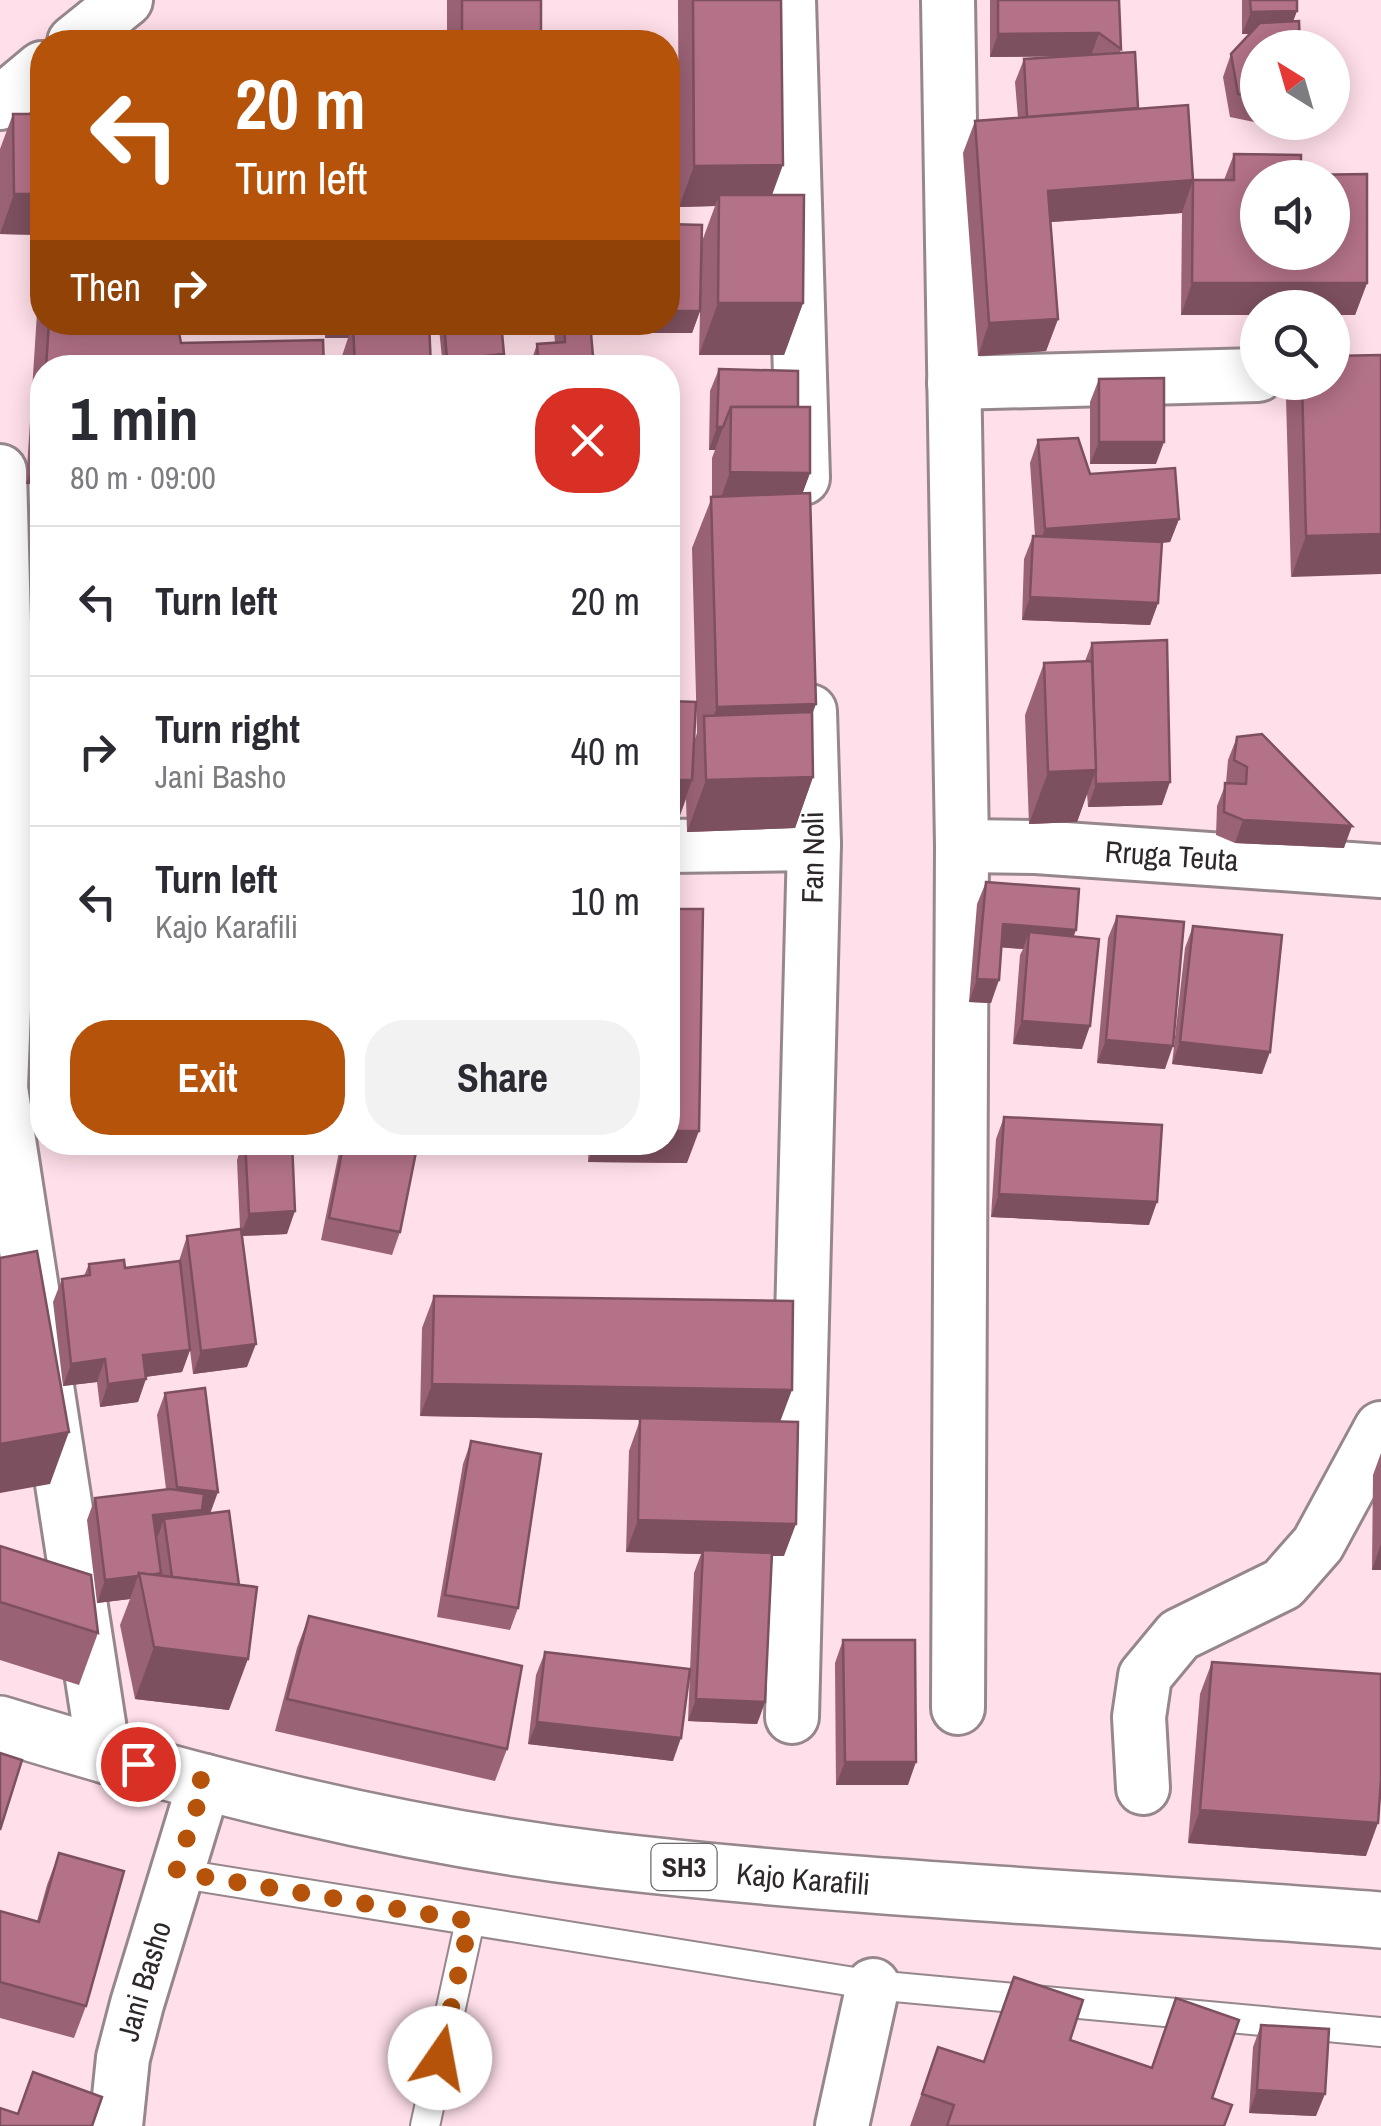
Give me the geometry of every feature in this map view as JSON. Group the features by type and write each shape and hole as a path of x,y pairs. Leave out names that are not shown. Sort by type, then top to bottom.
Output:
{"main road":[{"name":"Kajo Karafili","path":"0,1724 104,1756 388,1824 602,1860 957,1893 1150,1902 1381,1920"}],"street":[{"path":"89,30 126,0"},
{"path":"789,0 805,530"},
{"path":"948,0 962,846 958,1708"},
{"path":"0,103 30,78"},
{"path":"954,383 1240,375"},
{"path":"0,471 26,851 1,1088 104,1756"},
{"name":"Fan Noli","path":"792,1717 814,844 809,668"},
{"path":"680,846 814,844"},
{"name":"Rruga Teuta","path":"962,846 1036,847 1381,870"},
{"path":"1143,1788 1139,1717 1145,1676 1179,1635 1283,1584 1318,1544 1381,1428"},
{"name":"Jani Basho","path":"116,2126 128,2040 205,1781"},
{"path":"842,2126 873,1985"}],"lane":[{"path":"176,1872 873,1985 1381,2032"},
{"path":"425,2126 470,1921"}],"shaded area":[{"path":"0,0 1381,0 1381,2126 0,2126"}],"building":[{"path":"462,0 541,0 541,30 462,30"},
{"path":"693,0 781,0 783,165 694,166"},
{"path":"998,0 1119,0 1121,49 1099,33 998,34"},
{"path":"1250,0 1297,0 1297,11 1251,12"},
{"path":"1299,21 1299,30 1253,30 1260,23"},
{"path":"1240,44 1240,94 1238,94 1231,54"},
{"path":"1135,52 1138,108 1027,117 1024,59"},
{"path":"1188,105 1193,180 1048,191 1058,319 989,323 975,121"},
{"path":"13,114 30,114 30,194 14,194"},
{"path":"1234,154 1301,155 1301,160 1240,160 1240,270 1350,270 1350,174 1367,174 1367,283 1192,283 1193,180 1234,180"},
{"path":"719,195 804,195 803,303 718,303"},
{"path":"680,224 702,225 700,311 680,311"},
{"path":"48,335 179,335 181,343 323,340 324,355 47,355"},
{"path":"354,335 430,335 430,355 354,355"},
{"path":"445,335 502,335 504,354 447,355"},
{"path":"565,335 591,335 593,355 538,355 537,344 565,342"},
{"path":"1381,355 1381,534 1306,536 1302,400 1350,400 1350,356"},
{"path":"719,369 798,371 798,407 731,407 723,427 717,427"},
{"path":"1164,378 1164,442 1099,442 1099,379"},
{"path":"731,407 810,407 810,473 730,472"},
{"path":"1078,438 1090,474 1175,468 1179,519 1045,529 1038,440"},
{"path":"810,493 816,704 717,707 711,497"},
{"path":"1033,536 1162,542 1158,603 1030,597"},
{"path":"1167,640 1170,782 1096,784 1092,643"},
{"path":"1092,661 1096,770 1048,772 1044,663"},
{"path":"680,701 696,702 692,780 680,780"},
{"path":"812,712 813,777 706,780 704,716"},
{"path":"1262,734 1352,826 1243,820 1224,812 1225,783 1246,784 1247,767 1234,760 1237,737"},
{"path":"986,882 1079,889 1076,930 1003,924 999,980 977,979"},
{"path":"680,909 703,909 699,1131 680,1131"},
{"path":"1117,916 1184,922 1173,1046 1106,1040"},
{"path":"1193,926 1282,935 1270,1052 1180,1042"},
{"path":"1029,932 1099,939 1090,1026 1022,1021"},
{"path":"1004,1117 1162,1125 1157,1202 999,1194"},
{"path":"246,1155 293,1155 295,1211 249,1214"},
{"path":"341,1155 415,1155 400,1232 329,1218"},
{"path":"241,1229 256,1344 201,1351 187,1236"},
{"path":"37,1251 69,1432 0,1444 0,1258"},
{"path":"124,1260 125,1268 180,1261 190,1350 143,1355 146,1379 108,1384 105,1359 71,1364 62,1279 90,1275 89,1264"},
{"path":"434,1296 793,1301 792,1390 432,1384"},
{"path":"205,1388 218,1492 177,1487 165,1393"},
{"path":"640,1418 798,1422 796,1524 638,1520"},
{"path":"471,1441 541,1454 518,1608 445,1595"},
{"path":"170,1489 204,1494 202,1510 153,1515 161,1573 105,1580 95,1498"},
{"path":"229,1511 239,1585 172,1577 164,1519"},
{"path":"0,1546 91,1575 98,1633 0,1602"},
{"path":"703,1550 772,1553 765,1702 696,1699"},
{"path":"139,1573 257,1587 248,1659 154,1647"},
{"path":"309,1616 522,1666 507,1749 287,1699"},
{"path":"843,1640 915,1640 916,1762 845,1762"},
{"path":"545,1652 690,1669 681,1738 537,1722"},
{"path":"1212,1662 1381,1674 1378,1823 1200,1810"},
{"path":"0,1753 22,1760 0,1830"},
{"path":"59,1853 124,1871 86,2006 0,1982 0,1911 39,1922"},
{"path":"1014,1977 1083,2000 1070,2040 1152,2068 1176,1998 1239,2020 1212,2098 1232,2105 1224,2126 947,2126 954,2105 922,2094 938,2047 984,2062"},
{"path":"1261,2025 1329,2029 1325,2094 1257,2090"},
{"path":"33,2072 102,2097 92,2126 0,2126 0,2108 18,2114"}],"route":[{"path":"138,1764 205,1781 176,1872 470,1921 440,2058"}]}
